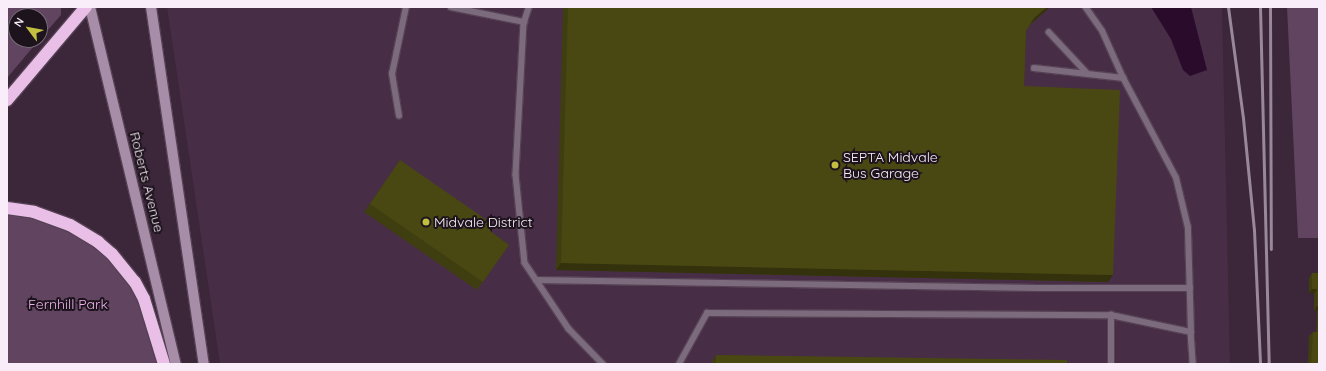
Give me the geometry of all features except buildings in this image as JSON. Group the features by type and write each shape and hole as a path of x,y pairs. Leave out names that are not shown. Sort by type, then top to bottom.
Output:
{"highway":[{"path":"7,100 86,7"},
{"path":"7,208 34,212 70,225 94,239 112,254 134,282 144,299 164,364"}],"main road":[{"name":"Roberts Avenue","path":"90,7 176,364"},
{"name":"Roberts Avenue","path":"151,7 204,364"}],"lane":[{"path":"399,116 392,74 406,7"},
{"path":"451,7 524,22"},
{"path":"529,7 524,22 516,175 525,263 569,329 603,364"},
{"path":"1085,7 1102,31 1123,78 1176,178 1188,228 1193,364"},
{"path":"1049,32 1088,74"},
{"path":"1034,68 1123,78"},
{"path":"536,280 1038,288 1190,288"},
{"path":"679,364 707,313 1111,315 1191,332"},
{"path":"1111,315 1111,364"}],"shaded area":[{"path":"167,7 1222,7 1230,364 220,364"},
{"path":"1151,7 1191,7 1207,70 1190,76 1183,70 1171,39"}],"green space":[{"path":"7,7 61,7 61,15 48,30 48,8 8,8 8,48 32,48 7,78"},
{"path":"1287,7 1319,7 1319,238 1298,238"},
{"name":"Fernhill Park","path":"7,213 34,217 60,226 88,242 111,262 127,282 140,305 159,364 7,364"}],"railway":[{"path":"1228,7 1243,118 1254,230 1260,364"},
{"path":"1260,7 1269,364"},
{"path":"1270,7 1271,249"}],"place":[{"name":"SEPTA Midvale Bus Garage","path":"835,165"},
{"name":"Midvale District","path":"426,222"}]}
